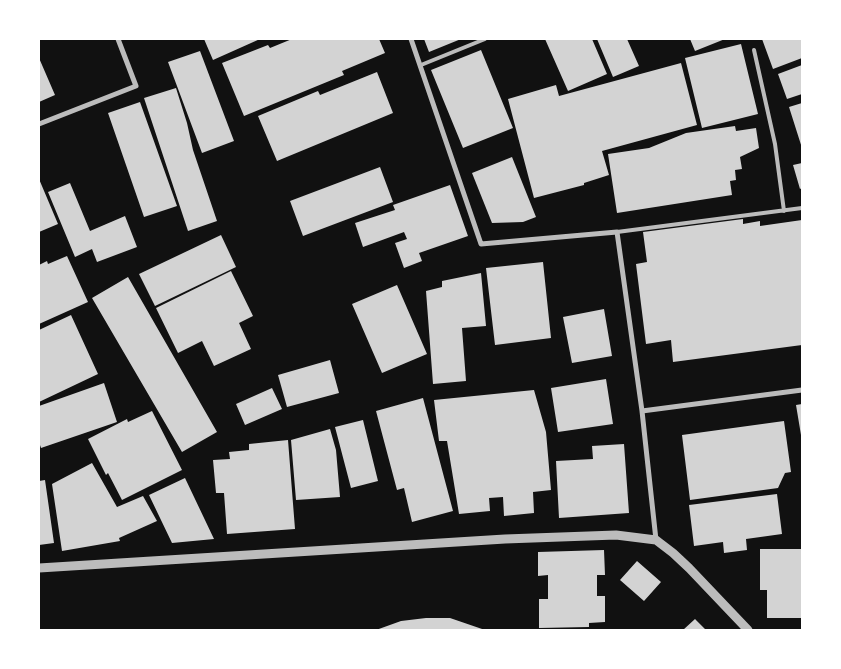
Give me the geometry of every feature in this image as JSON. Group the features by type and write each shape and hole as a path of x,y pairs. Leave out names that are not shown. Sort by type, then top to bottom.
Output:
{"street":[{"path":"39,124 136,86 118,39"},
{"path":"411,39 482,244 616,232 642,411 656,540"},
{"path":"642,411 802,390"},
{"path":"39,568 524,538 616,535 656,540 689,568 748,630"}],"lane":[{"path":"420,65 485,39"},
{"path":"754,50 775,144 784,211"},
{"path":"616,232 802,208"}],"building":[{"path":"204,39 260,39 213,60"},
{"path":"292,39 379,39 385,53 342,71 344,75 244,116 222,63 268,45 270,48"},
{"path":"424,39 461,39 429,52"},
{"path":"545,39 592,39 607,74 568,91"},
{"path":"597,39 627,39 639,66 613,77"},
{"path":"690,39 725,39 695,51"},
{"path":"762,39 802,39 802,58 773,69"},
{"path":"741,44 758,114 702,128 685,58"},
{"path":"481,50 513,128 463,148 431,70"},
{"path":"200,51 234,141 202,153 168,62"},
{"path":"39,58 55,95 39,102"},
{"path":"681,63 697,125 602,151 609,175 584,183 584,185 534,198 508,99 556,85 559,96"},
{"path":"802,65 802,94 787,99 778,74"},
{"path":"377,72 393,113 277,161 258,116 318,91 320,95"},
{"path":"176,88 193,150 217,221 188,231 144,98"},
{"path":"140,102 177,206 144,217 108,113"},
{"path":"802,103 802,148 789,107"},
{"path":"735,126 736,131 756,128 759,148 740,157 742,169 735,170 736,180 730,181 732,195 617,213 608,154 649,148 686,133"},
{"path":"512,157 536,217 523,222 492,223 472,173"},
{"path":"802,163 802,188 800,189 793,165"},
{"path":"380,167 393,202 303,236 290,201"},
{"path":"39,179 58,224 39,232"},
{"path":"70,183 90,231 125,216 137,247 97,262 92,249 75,257 48,192"},
{"path":"450,185 468,236 419,253 422,261 404,268 395,243 407,239 404,232 363,247 355,223 395,210 393,205"},
{"path":"743,219 743,224 760,221 760,226 802,220 802,345 673,362 671,340 646,344 636,264 647,262 643,232"},
{"path":"221,235 236,267 155,306 139,274"},
{"path":"67,256 88,302 39,324 39,265 47,261 48,264"},
{"path":"543,262 551,338 495,345 486,268"},
{"path":"231,271 253,316 239,323 251,349 214,366 202,341 178,353 156,308"},
{"path":"481,273 486,326 462,328 466,381 433,384 426,291 442,287 442,281"},
{"path":"128,277 217,432 182,452 92,298"},
{"path":"397,285 427,354 382,373 352,304"},
{"path":"604,309 612,356 572,363 563,317"},
{"path":"71,315 98,374 39,402 39,330"},
{"path":"330,360 339,393 287,407 278,375"},
{"path":"606,379 613,424 558,432 551,388"},
{"path":"104,383 117,422 41,448 39,442 39,406"},
{"path":"272,388 282,409 245,425 236,404"},
{"path":"534,390 546,432 551,490 533,492 534,513 504,516 503,497 489,498 490,511 459,514 447,441 439,441 434,400"},
{"path":"423,398 453,511 412,522 404,488 397,490 376,411"},
{"path":"802,404 802,435 801,435 796,405"},
{"path":"152,411 182,470 122,500 108,473 106,475 88,439 127,419 128,422"},
{"path":"363,420 378,481 351,488 335,427"},
{"path":"784,421 791,472 785,473 778,488 690,500 682,435"},
{"path":"330,429 336,450 340,497 296,500 291,440"},
{"path":"288,440 295,529 227,534 224,493 216,493 213,460 230,459 229,452 249,450 249,444"},
{"path":"624,444 629,513 559,518 556,461 593,459 592,446"},
{"path":"92,463 117,507 143,496 157,521 119,538 120,541 62,551 52,484"},
{"path":"185,478 214,539 172,543 149,495"},
{"path":"45,480 54,543 39,545 39,481"},
{"path":"777,494 782,534 746,539 747,550 724,553 723,542 694,546 689,505"},
{"path":"760,549 802,549 802,618 767,618 767,590 760,590"},
{"path":"604,550 605,575 597,575 597,596 605,596 605,622 589,623 589,627 539,628 539,599 548,599 548,575 538,576 538,552"},
{"path":"637,561 661,582 644,601 620,580"},
{"path":"450,618 485,630 376,630 401,621"},
{"path":"695,619 706,630 683,630"}]}
